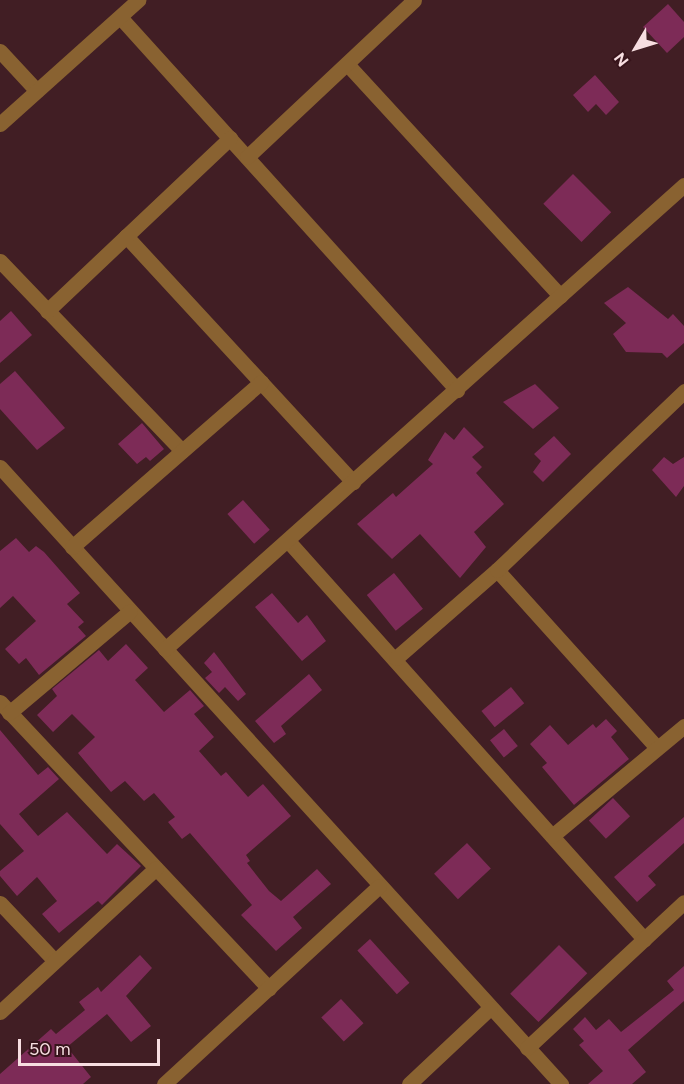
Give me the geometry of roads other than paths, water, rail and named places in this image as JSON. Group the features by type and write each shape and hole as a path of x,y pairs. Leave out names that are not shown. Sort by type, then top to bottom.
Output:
{"street":[{"path":"0,124 138,0"},
{"path":"247,157 414,0"},
{"path":"120,17 457,390"},
{"path":"0,51 37,91"},
{"path":"346,64 560,296"},
{"path":"47,311 230,138"},
{"path":"165,649 289,542 684,185"},
{"path":"126,236 353,482"},
{"path":"0,261 182,451"},
{"path":"72,547 261,382"},
{"path":"396,658 497,570 682,398"},
{"path":"0,467 561,1084"},
{"path":"289,542 396,658 644,939"},
{"path":"497,570 657,748"},
{"path":"130,611 5,708 269,988"},
{"path":"552,836 684,726"},
{"path":"0,1012 156,868"},
{"path":"164,1084 182,1079 269,988 379,886"},
{"path":"527,1048 684,902"},
{"path":"0,903 54,960"},
{"path":"409,1084 490,1008"}]}
